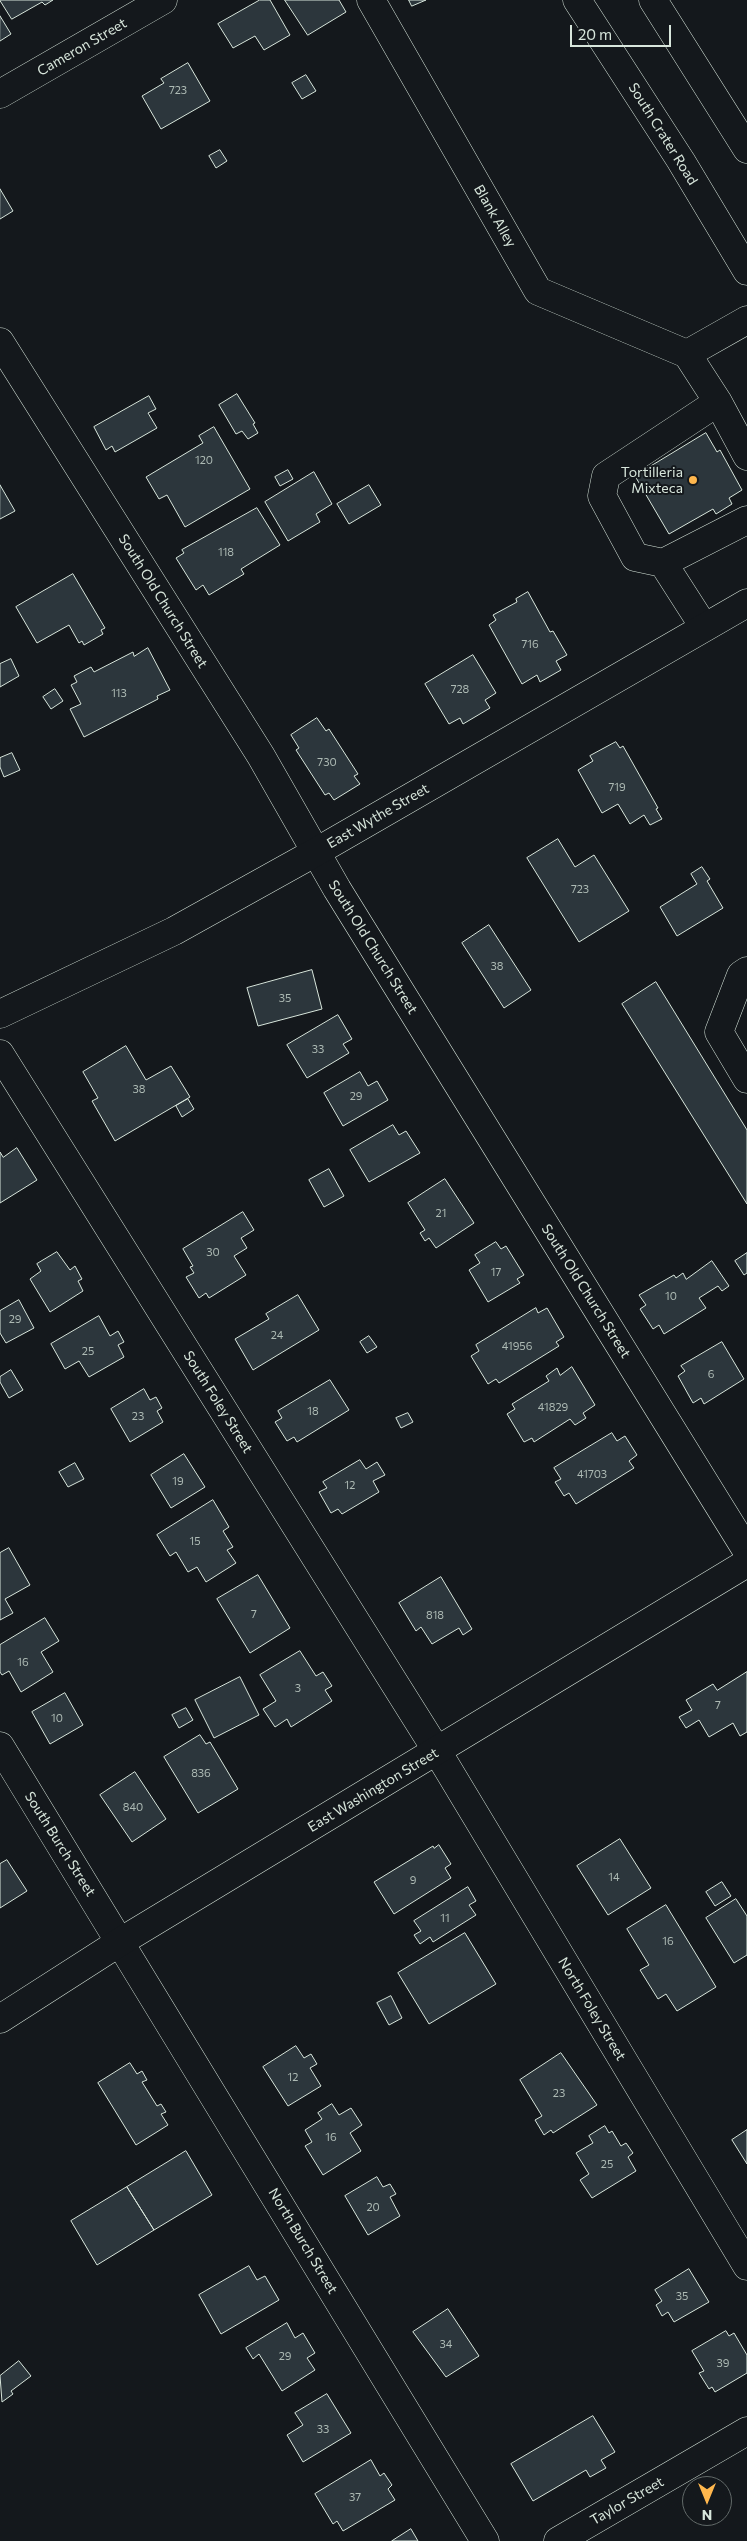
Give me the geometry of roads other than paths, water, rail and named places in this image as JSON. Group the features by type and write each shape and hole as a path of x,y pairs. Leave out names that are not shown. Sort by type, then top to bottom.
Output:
{"main road":[{"name":"Cameron Street","path":"0,94 163,0"},
{"name":"Blank Alley","path":"371,0 538,291 687,354"},
{"name":"South Crater Road","path":"577,0 681,161 747,271"},
{"path":"653,0 747,149"},
{"path":"747,320 687,354 718,402 747,456"},
{"name":"South Old Church Street","path":"0,342 261,756 316,852 747,1552"},
{"path":"718,402 606,476 602,496 634,557 663,563 747,520"},
{"path":"663,563 704,627"},
{"name":"East Wythe Street","path":"0,1014 174,931 316,852 747,603"},
{"path":"747,971 741,975 719,1032 747,1079"},
{"name":"South Foley Street","path":"0,1054 437,1751"},
{"name":"East Washington Street","path":"0,2019 120,1942 747,1563"},
{"name":"South Burch Street","path":"0,1746 120,1942"},
{"name":"North Foley Street","path":"437,1751 747,2266"},
{"name":"North Burch Street","path":"120,1942 486,2541"},
{"name":"Taylor Street","path":"558,2541 747,2431"}],"place":[{"name":"Tortilleria Mixteca","path":"693,480"}]}
